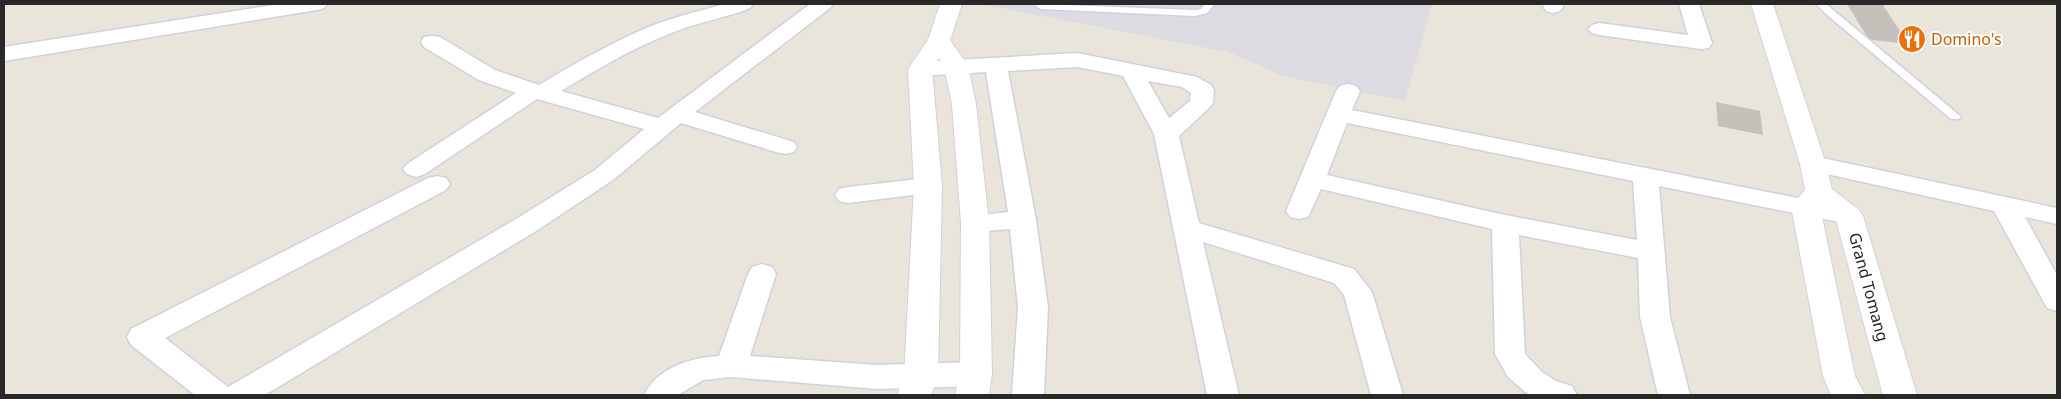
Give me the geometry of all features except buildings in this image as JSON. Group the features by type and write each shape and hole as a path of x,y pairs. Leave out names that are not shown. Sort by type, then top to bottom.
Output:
{"street":[{"path":"4,54 317,4"},
{"path":"217,395 142,337 427,176 538,92 645,36 681,22 728,10 743,4"},
{"path":"240,395 526,224 604,175 670,120 822,4"},
{"path":"918,386 928,186 920,69 939,40 951,4"},
{"path":"1599,29 1701,43 1688,4"},
{"path":"1762,4 1813,188 1839,376 1848,395"},
{"path":"660,395 669,384 697,369 731,366 877,377 918,386 974,384 975,223 964,104 956,66 939,40"},
{"path":"432,42 466,64 487,74 538,92 785,147"},
{"path":"920,69 1077,60 1189,82 1203,90 1201,103 1166,134"},
{"path":"996,64 1023,220 1033,307 1028,395"},
{"path":"1131,70 1166,134 1223,395"},
{"path":"1299,211 1348,91"},
{"path":"1338,114 1645,175 2005,206 2057,216"},
{"path":"1645,175 1652,252 1655,317 1674,395"},
{"path":"1312,180 1505,224 1652,252"},
{"path":"848,195 928,186"},
{"name":"Grand Tomang","path":"1813,188 1849,216 1900,395"},
{"path":"2005,206 2057,301"},
{"path":"975,223 1023,220"},
{"path":"1505,224 1510,354 1515,366 1526,377 1536,385 1561,395"},
{"path":"1187,228 1344,276 1358,292 1387,395"},
{"path":"731,366 762,274"}],"lane":[{"path":"1041,6 1195,13 1204,11 1210,4"},
{"path":"1821,4 1955,117"}],"shaded area":[{"path":"980,4 1432,4 1405,101 1283,76 1228,52"}],"place":[{"name":"Domino's","path":"1912,39"}]}
